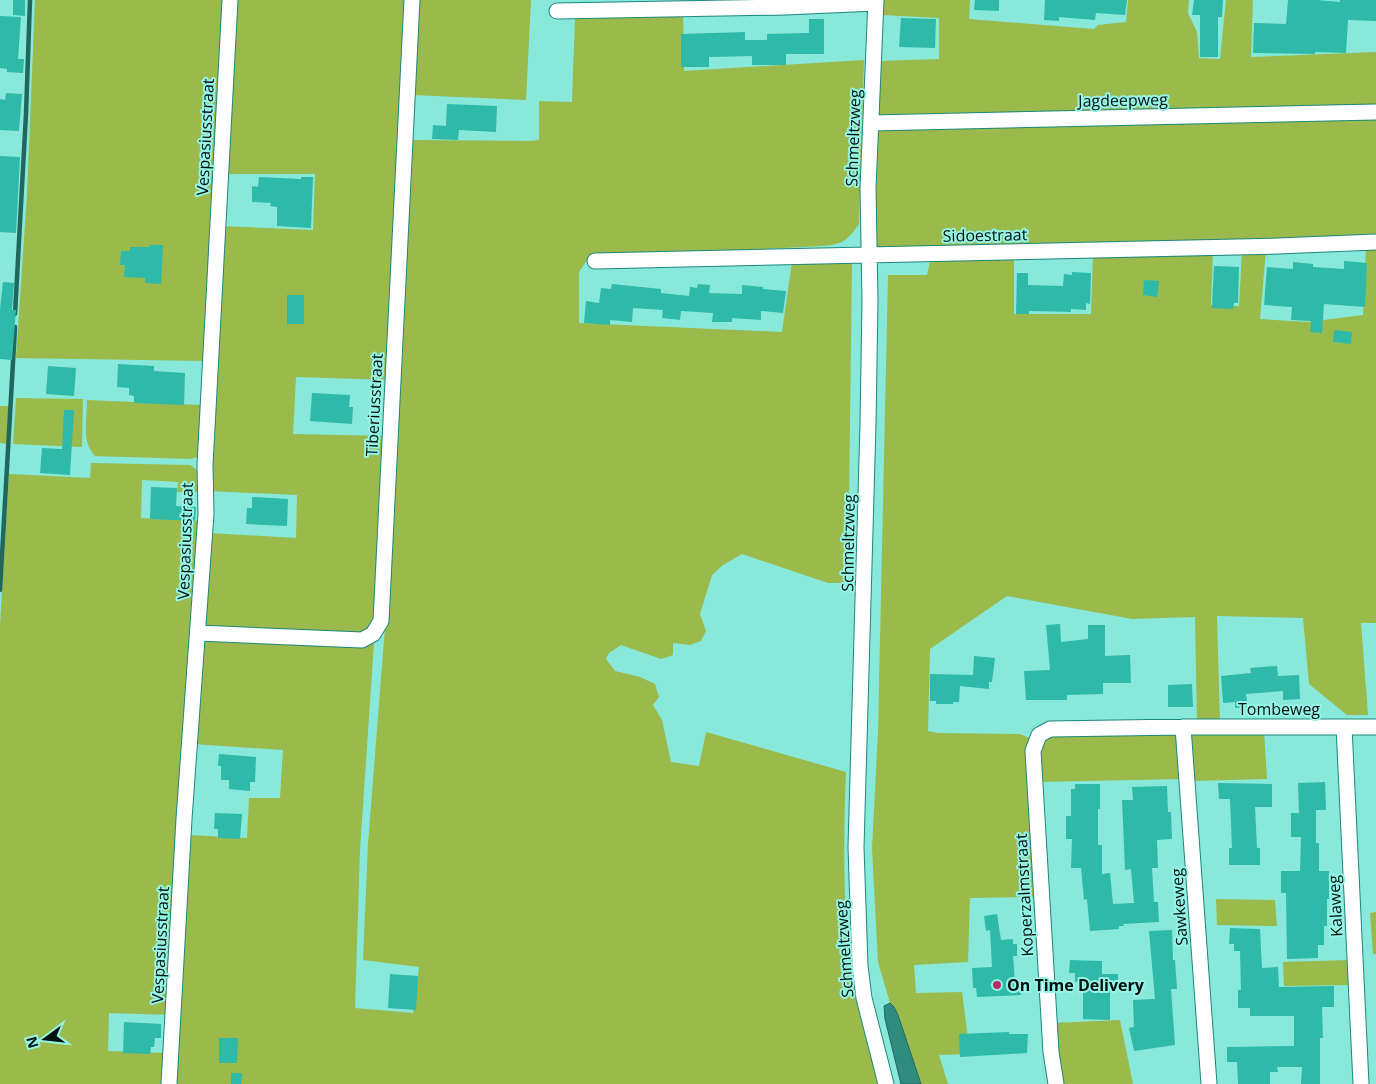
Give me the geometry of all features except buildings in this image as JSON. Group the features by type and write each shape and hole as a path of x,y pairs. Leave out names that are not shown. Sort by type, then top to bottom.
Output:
{"street":[{"name":"Vespasiusstraat","path":"169,1084 184,819 206,514 205,465 230,0"},
{"name":"Tiberiusstraat","path":"198,633 362,640 373,634 381,621 412,0"},
{"path":"556,11 785,7 876,1"},
{"name":"Schmeltzweg","path":"876,1 868,188 870,302 868,424 856,847 860,966 864,998 886,1084"},
{"name":"Jagdeepweg","path":"871,123 1376,112"},
{"name":"Sidoestraat","path":"595,261 1376,242"},
{"name":"Tombeweg","path":"1039,735 1050,729 1183,726 1376,727"},
{"name":"Sawkeweg","path":"1183,726 1208,1084"},
{"name":"Kalaweg","path":"1344,727 1361,1084"},
{"name":"Koperzalmstraat","path":"1039,735 1033,751 1051,1052 1056,1084"}],"green space":[{"path":"35,0 224,0 206,361 16,358 27,194"},
{"path":"234,0 407,0 388,380 296,377 293,434 386,436 377,617 368,634 208,627 205,625 208,533 296,538 297,495 209,491 222,226 313,230 315,174 225,174"},
{"path":"417,0 531,0 526,100 412,95"},
{"path":"882,0 970,0 969,19 1094,29 1098,25 1126,22 1128,0 1189,0 1188,13 1197,32 1199,58 1220,59 1226,0 1253,0 1251,57 1376,52 1376,238 884,249 877,246 875,239 880,61 939,59 939,18 882,15"},
{"path":"683,10 684,71 864,60 859,224 852,234 844,240 836,244 824,246 619,256 591,254 579,272 579,323 782,332 792,262 852,263 848,583 828,583 742,554 723,565 712,575 700,614 706,631 701,641 690,645 673,643 673,655 661,659 621,645 609,653 606,659 615,671 640,677 655,684 659,697 653,705 662,720 671,762 699,766 706,732 846,772 844,859 846,917 852,974 864,1033 880,1084 174,1084 188,835 247,838 249,798 280,798 283,750 193,744 203,639 370,639 374,643 360,850 355,1008 413,1013 419,967 363,960 368,844 387,602 411,140 539,140 539,101 572,102 575,17"},
{"path":"1366,247 1376,248 1376,623 1361,623 1368,715 1347,715 1309,684 1303,618 1217,616 1220,723 1197,722 1195,617 1132,619 1007,596 930,649 928,731 938,733 1020,734 1032,739 1036,897 970,898 968,962 914,965 916,993 962,992 970,1054 939,1055 948,1084 921,1084 898,1015 890,1003 878,962 872,849 878,732 888,275 927,275 930,261 1014,257 1014,314 1091,314 1093,255 1213,252 1211,305 1239,306 1242,251 1266,250 1260,319 1308,322 1363,315"},
{"path":"16,398 83,399 82,447 13,444"},
{"path":"87,400 202,405 201,451 198,457 190,459 95,456 86,437"},
{"path":"0,406 10,406 7,444 0,443"},
{"path":"91,463 190,465 199,473 201,480 198,492 177,492 178,482 142,480 141,518 200,521 172,1015 109,1013 108,1051 167,1053 166,1084 0,1084 0,625 9,474 90,478"},
{"path":"1264,731 1267,779 1192,781 1189,737 1193,734"},
{"path":"1056,732 1169,732 1176,737 1179,747 1182,779 1038,782 1037,760 1040,747 1043,742"},
{"path":"1216,899 1275,900 1277,926 1217,925"},
{"path":"1376,912 1376,954 1373,954 1370,913"},
{"path":"1350,960 1351,985 1284,986 1283,962"},
{"path":"1120,1020 1133,1084 1059,1084 1053,1023"}],"water":[{"path":"890,1003 898,1015 921,1084 901,1084 885,1019 884,1006"}],"waterway":[{"path":"15,314 30,0"},
{"path":"0,590 15,327"}],"place":[{"name":"On Time Delivery","path":"997,985"}]}
